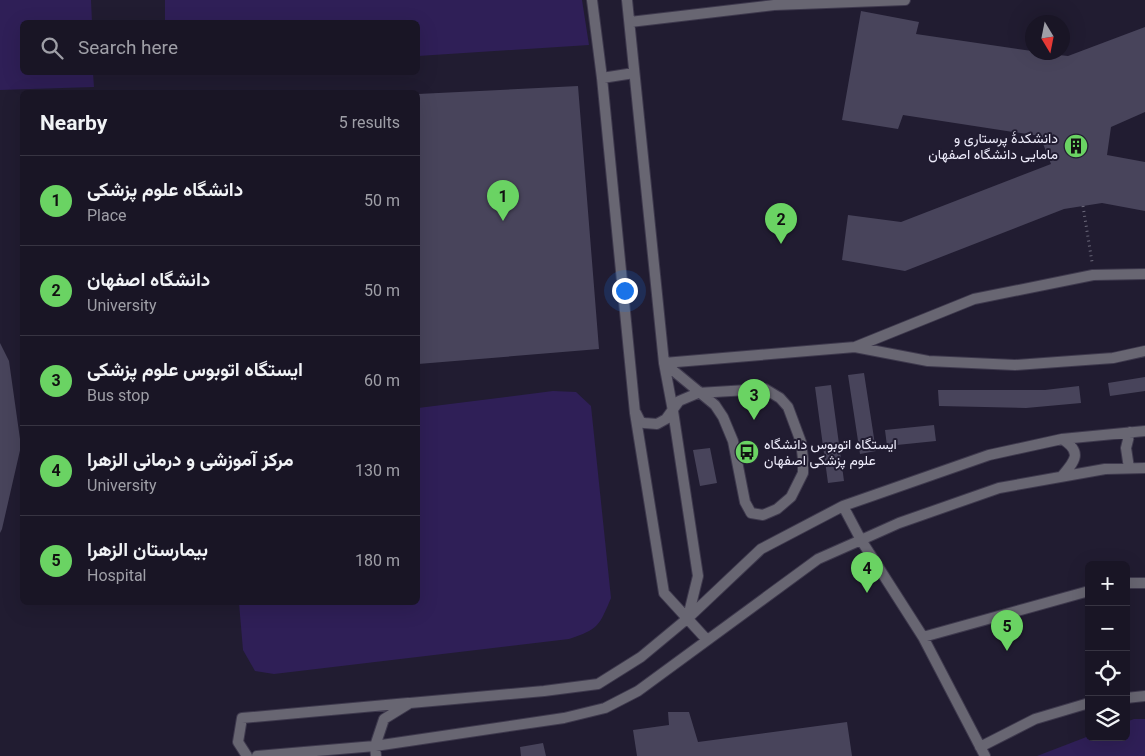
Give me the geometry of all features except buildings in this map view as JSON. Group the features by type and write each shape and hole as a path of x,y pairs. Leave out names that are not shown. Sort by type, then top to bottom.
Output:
{"lane":[{"path":"592,0 602,78 636,413 664,593 707,640"},
{"path":"627,0 664,363 698,576 688,618"},
{"path":"630,22 788,0"},
{"path":"772,3 904,0"},
{"path":"602,78 634,73"},
{"path":"856,347 974,299 1094,275 1145,274"},
{"path":"664,363 856,347 928,361 1015,365 1113,358 1145,351"},
{"path":"636,413 640,421 652,425 662,422 673,411 679,401 698,393 765,389 780,398 788,407 801,442 803,473 791,497 777,509 763,515 751,513 745,502 734,447 723,417 715,405 698,393 664,363"},
{"path":"1129,468 1126,448 1130,432"},
{"path":"247,756 238,742 242,718 544,691 598,684 641,657 688,618 761,549 843,506 989,454 1062,439 1145,432"},
{"path":"1062,439 1072,445 1075,453 1074,461 1062,476"},
{"path":"256,756 376,751 555,719 605,708 638,691 818,559 899,523 999,488 1105,469 1145,468"},
{"path":"843,506 861,540 923,637 983,752 1035,719 1085,704"},
{"path":"1130,583 1145,583"},
{"path":"923,637 1085,592"},
{"path":"1130,698 1145,696"},
{"path":"376,751 384,719 410,703"}],"path":[{"path":"1083,206 1094,275"}],"shaded area":[{"path":"0,0 91,0 92,20 20,20 20,75 93,75 94,87 0,90"},
{"path":"165,0 582,0 589,45 420,56 420,20 165,20"},
{"path":"553,391 576,392 591,406 611,598 604,615 592,629 569,639 274,674 255,671 243,650 239,605 420,605 420,408"},
{"path":"1145,719 1145,756 1037,756 1085,738 1085,741 1130,741 1130,720"}],"place":[{"name":"دانشکدهٔ پرستاری و مامایی دانشگاه اصفهان","path":"1076,146"},
{"name":"دانشگاه علوم پزشکی","path":"503,221"},
{"name":"دانشگاه اصفهان","path":"781,244"},
{"name":"ایستگاه اتوبوس علوم پزشکی","path":"754,420"},
{"name":"ایستگاه اتوبوس دانشگاه علوم پزشکی اصفهان","path":"747,452"},
{"name":"مرکز آموزشی و درمانی الزهرا","path":"867,593"},
{"name":"بیمارستان الزهرا","path":"1007,651"}]}
